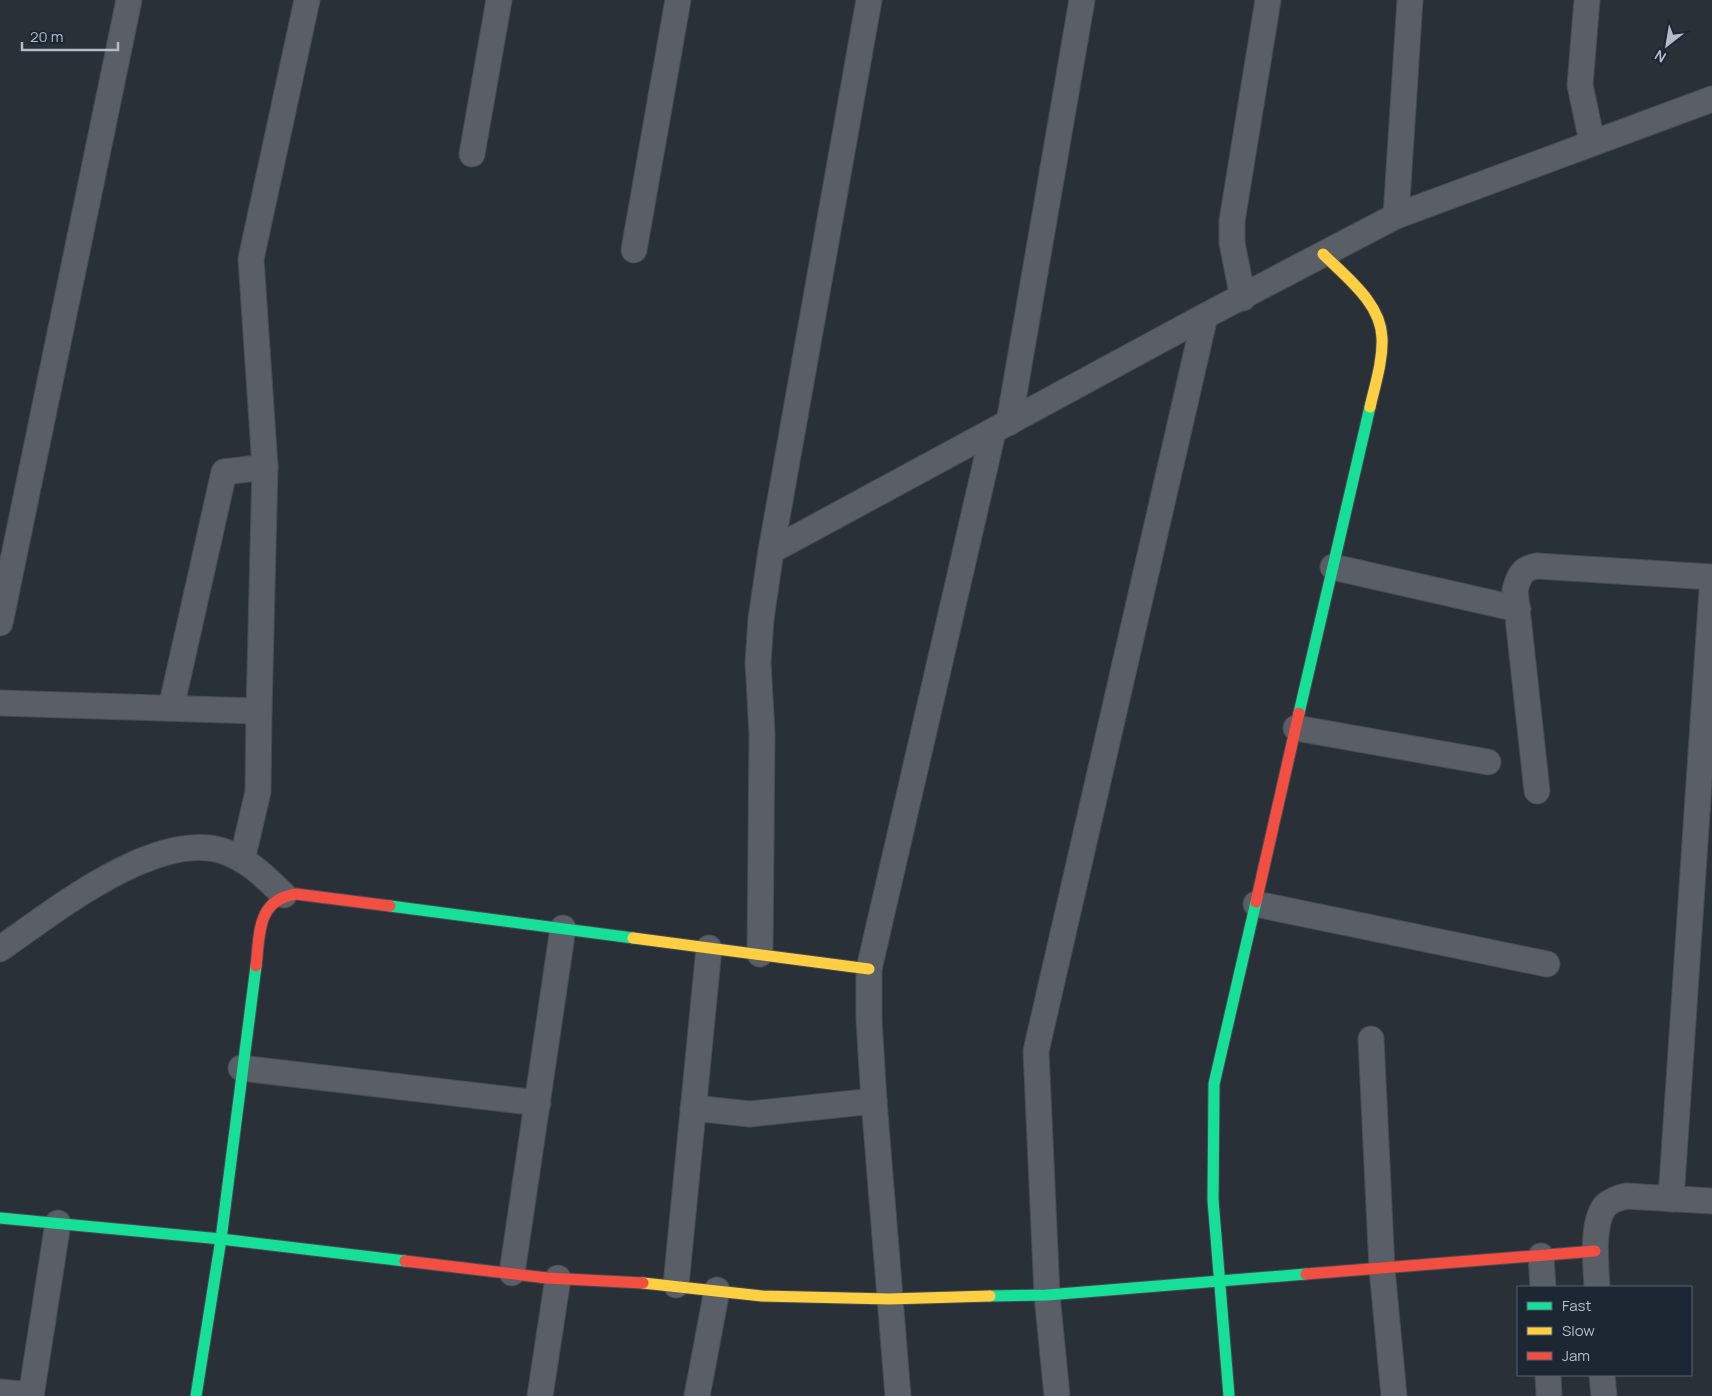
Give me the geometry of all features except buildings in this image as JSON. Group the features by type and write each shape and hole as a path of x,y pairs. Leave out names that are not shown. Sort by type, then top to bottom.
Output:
{"street":[{"path":"0,622 129,0"},
{"path":"242,860 258,792 265,467 251,259 307,0"},
{"path":"472,154 499,0"},
{"path":"634,250 678,0"},
{"path":"760,954 762,734 758,662 762,611 770,551 869,0"},
{"path":"898,1396 874,1101 869,1020 869,969 1001,428 1082,0"},
{"path":"1242,298 1232,243 1232,222 1268,0"},
{"path":"1396,216 1410,0"},
{"path":"1587,0 1580,85 1592,142"},
{"path":"770,551 1001,428 1205,316 1396,216 1712,99"},
{"path":"1229,1396 1219,1282 1211,1125 1214,1084 1381,358 1382,336 1378,318 1364,297 1323,254"},
{"path":"1057,1396 1047,1295 1036,1051 1205,316"},
{"path":"171,708 224,472 265,467"},
{"path":"1537,791 1515,590 1519,576 1526,568 1537,566 1712,577"},
{"path":"1333,567 1518,609"},
{"path":"1671,1199 1712,590"},
{"path":"0,703 259,712"},
{"path":"1296,728 1488,762"},
{"path":"0,949 69,901 147,857 172,849 201,846 226,852 257,869 284,895"},
{"path":"196,1396 221,1239 262,919 268,908 284,895 296,894 869,969"},
{"path":"1256,904 1547,964"},
{"path":"512,1274 563,928"},
{"path":"676,1285 709,948"},
{"path":"1371,1039 1382,1269 1394,1396"},
{"path":"242,1068 538,1104"},
{"path":"693,1108 750,1114 874,1101"},
{"path":"1597,1286 1595,1251 1600,1215 1606,1205 1626,1196 1712,1201"},
{"path":"0,1218 221,1239 512,1274 676,1285 762,1296 889,1299 1047,1295 1595,1251"},
{"path":"0,1392 31,1396 58,1224"},
{"path":"1541,1256 1543,1286"},
{"path":"540,1396 558,1278"},
{"path":"697,1396 717,1290"},
{"path":"1548,1376 1550,1396"},
{"path":"1602,1376 1604,1396"}],"traffic: fast":[{"path":"1299,713 1370,407"},
{"path":"1229,1396 1213,1200 1214,1084 1256,902"},
{"path":"390,906 633,938"},
{"path":"196,1396 221,1239 256,966"},
{"path":"0,1218 221,1239 405,1261"},
{"path":"990,1296 1047,1295 1306,1274"}],"traffic: slow":[{"path":"1323,254 1361,292 1376,313 1380,325 1382,338 1381,355 1370,407"},
{"path":"633,938 869,969"},
{"path":"643,1283 762,1296 889,1299 990,1296"}],"traffic: jam":[{"path":"1256,902 1299,713"},
{"path":"256,966 262,921 273,903 283,898 296,894 390,906"},
{"path":"1306,1274 1595,1251"},
{"path":"405,1261 547,1278 643,1283"}]}
